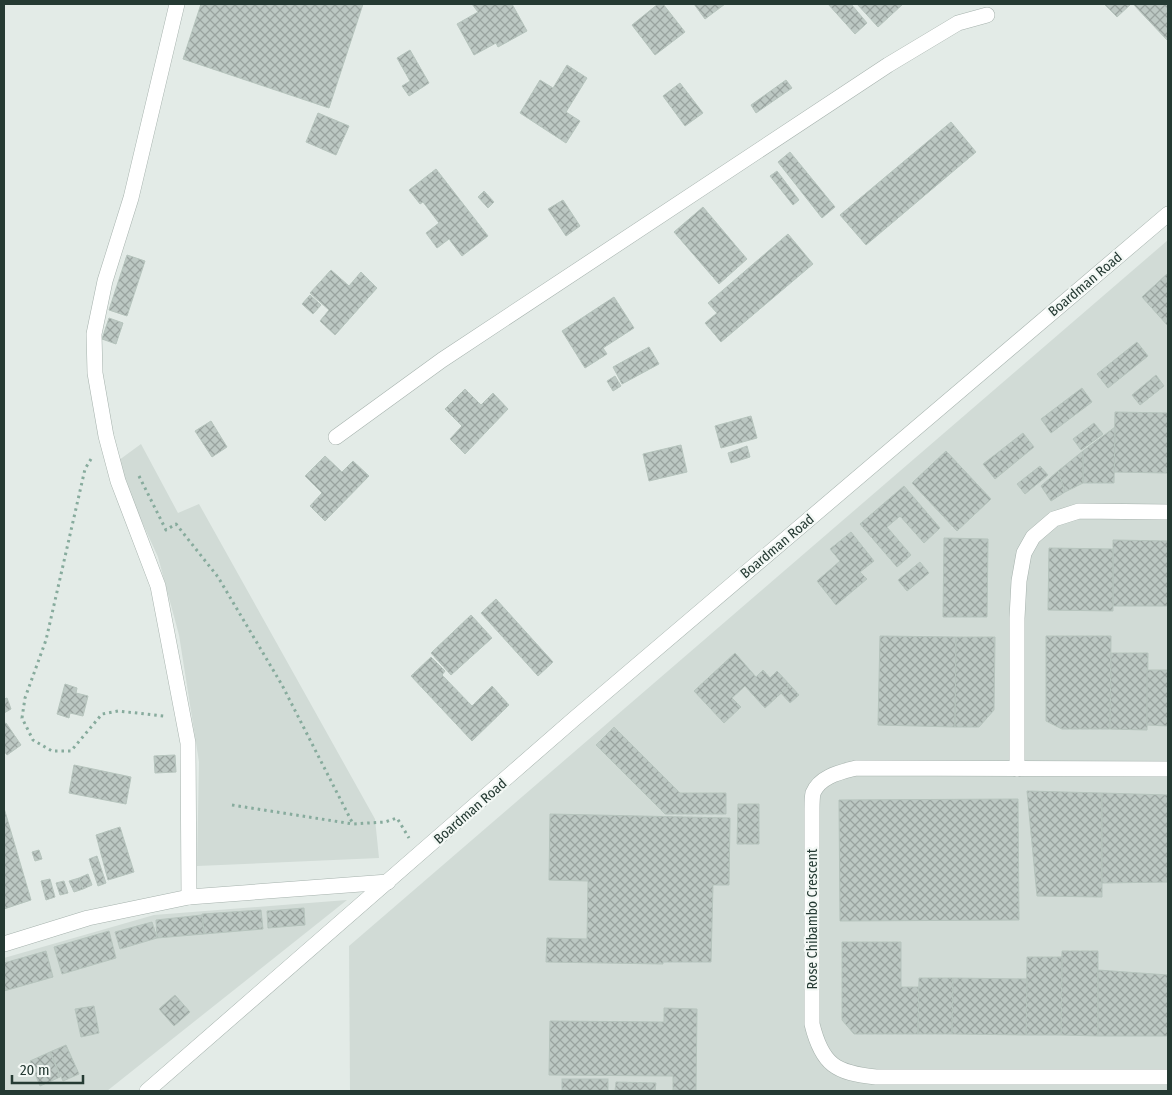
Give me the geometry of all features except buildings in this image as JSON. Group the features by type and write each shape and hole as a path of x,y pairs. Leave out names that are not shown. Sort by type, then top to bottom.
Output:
{"street":[{"path":"177,4 131,198 105,281 94,334 95,373 106,436 118,481 158,586 184,718 188,744 189,897"},
{"path":"336,437 442,360 888,65 958,23 987,15"},
{"name":"Boardman Road","path":"147,1091 574,719 1168,214"},
{"path":"1017,769 1017,618 1019,581 1024,553 1033,537 1054,519 1079,511 1168,512"},
{"name":"Rose Chibambo Crescent","path":"1168,769 856,768 840,772 821,782 813,794 812,809 812,1024 816,1042 825,1058 839,1070 876,1077 1168,1077"},
{"path":"4,944 88,918 189,897 388,882"}],"path":[{"path":"106,436 85,469 46,640 25,698 22,718 32,740 52,751 71,751 102,714 118,711 184,718"},
{"path":"137,471 166,530 176,524 218,577 282,685 353,824"},
{"path":"232,804 353,824 385,822 397,818 420,855"}],"shaded area":[{"path":"1168,240 1168,1091 350,1091 349,946"},
{"path":"141,444 178,513 199,504 375,819 379,858 197,866 199,762 179,635 158,557 115,463"},
{"path":"347,900 107,1091 4,1091 4,958 154,915"}]}
